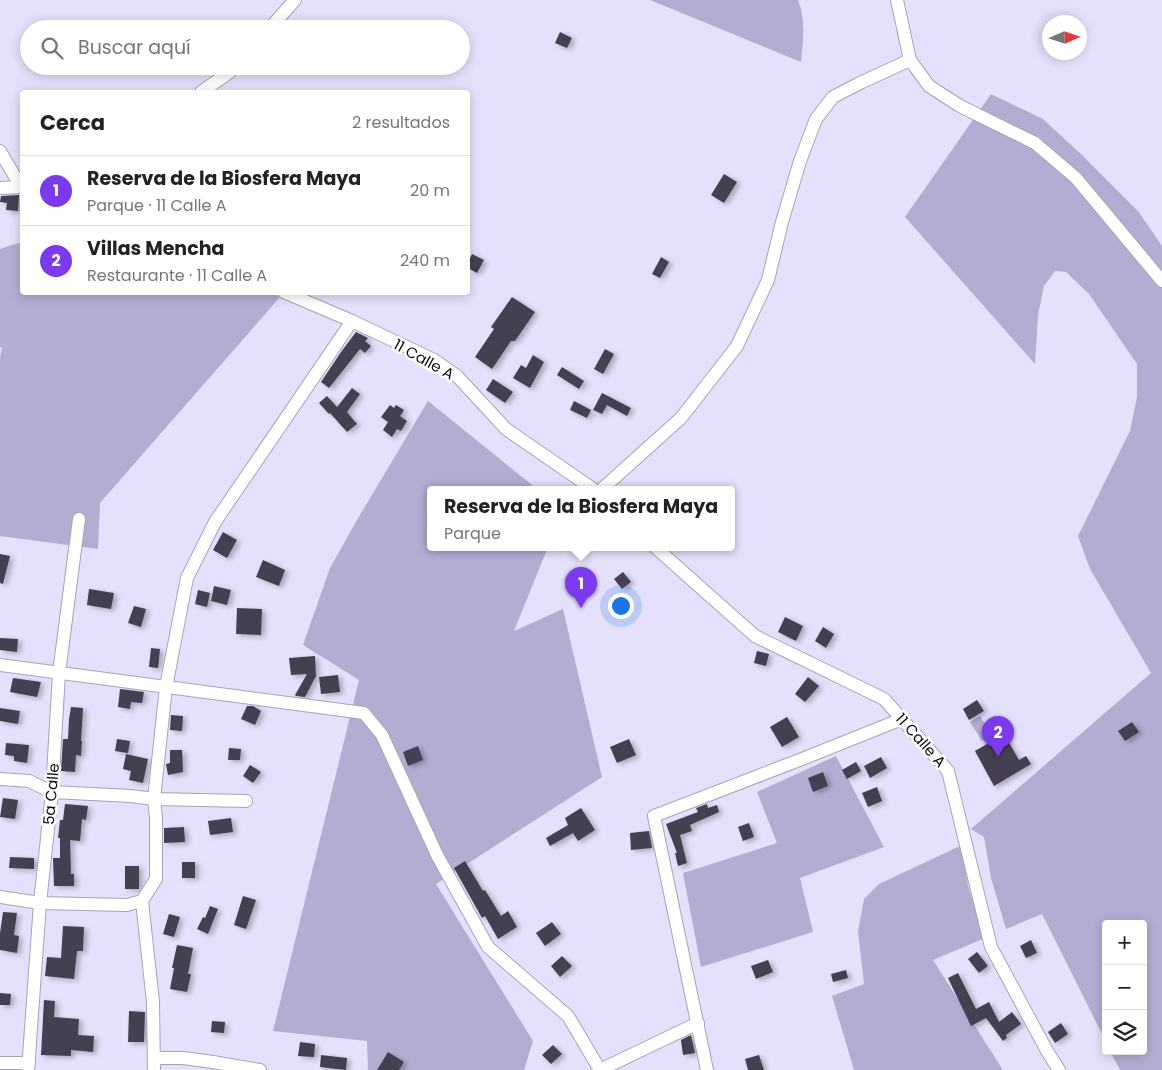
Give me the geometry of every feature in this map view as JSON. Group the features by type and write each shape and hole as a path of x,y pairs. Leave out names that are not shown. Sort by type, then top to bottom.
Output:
{"street":[{"path":"277,20 295,0"},
{"path":"897,0 910,60 928,86 960,106 1035,144 1076,178 1162,281"},
{"path":"605,486 681,418 737,346 768,280 782,222 800,161 816,119 833,97 910,60"},
{"path":"204,90 226,75"},
{"path":"0,151 20,184"},
{"path":"0,188 20,187"},
{"name":"11 Calle A","path":"291,295 434,360 457,376 506,430 589,486"},
{"path":"260,1070 182,1058 154,1064 153,1002 142,901 156,879 156,818 154,799 166,687 187,578 215,522 352,322"},
{"name":"5a Calle","path":"29,1066 40,903 52,792 59,673 79,519"},
{"name":"11 Calle A","path":"659,551 755,636 884,699 948,770 991,947 1059,1070"},
{"path":"0,665 364,713 382,736 437,855 488,947 568,1016 600,1070 698,1023"},
{"path":"707,1070 654,816 902,718"},
{"path":"0,779 29,781 52,792 154,799 246,802"},
{"path":"0,897 40,903 127,905 142,901"},
{"path":"0,1063 29,1066"}],"shaded area":[{"path":"0,0 1162,0 1162,1070 0,1070"},
{"path":"650,0 798,0 803,23 801,62"},
{"path":"991,94 1043,119 1138,211 1162,246 1162,1070 1120,1070 1112,1055 1147,1055 1147,920 1102,920 1102,1034 1042,914 1006,929 991,878 984,837 971,829 1151,673 1090,569 1078,536 1130,431 1137,397 1137,364 1089,294 1066,272 1055,271 1044,286 1038,315 1035,364 905,217"},
{"path":"20,243 20,295 276,295 280,297 100,503 98,549 0,536 0,357 2,348 0,347 0,249"},
{"path":"428,401 533,486 427,486 427,551 546,551 514,631 563,609 602,777 436,884 533,1041 524,1070 368,1070 367,1041 273,1031 359,680 303,645 330,568"},
{"path":"980,716 992,735 982,741 970,722"},
{"path":"836,756 884,847 800,878 813,932 701,967 683,873 777,843 757,792"},
{"path":"962,845 968,886 985,938 933,960 1003,1070 854,1070 832,996 864,984 858,932 864,899 879,884"}],"building":[{"path":"560,32 572,38 567,48 555,43"},
{"path":"724,174 737,182 724,203 711,195"},
{"path":"19,195 18,211 6,210 7,203 0,202 1,196"},
{"path":"472,254 484,260 477,273 470,269"},
{"path":"661,257 669,262 660,278 652,274"},
{"path":"512,297 535,312 515,341 511,341 492,369 475,357 494,329 491,327"},
{"path":"356,332 368,338 365,341 371,346 365,353 360,349 329,388 321,382"},
{"path":"605,349 614,354 603,374 594,369"},
{"path":"533,355 544,362 530,388 513,378 521,365 526,368"},
{"path":"562,367 584,381 579,389 557,375"},
{"path":"493,379 513,392 505,403 486,390"},
{"path":"352,388 360,394 347,412 357,424 347,432 319,403 327,396 337,407"},
{"path":"602,393 631,408 627,416 607,405 602,414 593,410"},
{"path":"574,401 591,410 587,418 570,410"},
{"path":"390,405 394,408 396,405 404,410 400,416 407,421 401,431 397,429 392,437 383,430 388,422 381,417"},
{"path":"223,532 237,540 227,558 213,550"},
{"path":"0,554 10,556 3,584 0,583"},
{"path":"263,560 285,570 279,586 256,577"},
{"path":"623,572 631,582 622,589 614,579"},
{"path":"214,586 231,590 227,605 211,601"},
{"path":"89,589 114,593 111,609 87,605"},
{"path":"198,590 210,593 207,607 195,604"},
{"path":"134,606 146,609 141,627 128,623"},
{"path":"237,608 262,609 261,635 236,634"},
{"path":"785,617 803,626 796,641 778,632"},
{"path":"823,627 834,634 826,648 815,641"},
{"path":"0,638 18,639 17,652 0,650"},
{"path":"151,648 160,649 158,668 149,667"},
{"path":"757,651 769,654 766,666 754,663"},
{"path":"315,656 316,676 305,697 296,696 307,674 291,675 289,658"},
{"path":"338,675 340,692 321,694 319,677"},
{"path":"808,677 819,686 805,702 795,694"},
{"path":"13,678 41,682 37,697 10,692"},
{"path":"120,689 144,692 142,703 131,702 130,709 118,707"},
{"path":"977,700 984,711 969,720 963,709"},
{"path":"247,706 253,706 261,711 255,725 241,719"},
{"path":"71,707 83,708 81,756 76,755 75,772 61,771 63,739 68,739"},
{"path":"0,708 20,711 18,724 0,721"},
{"path":"171,715 183,716 182,731 170,730"},
{"path":"787,717 799,737 782,747 770,727"},
{"path":"1132,722 1139,732 1125,741 1118,731"},
{"path":"1004,734 1019,760 1026,756 1031,764 994,786 975,751"},
{"path":"117,739 130,741 128,753 115,751"},
{"path":"629,739 636,755 617,763 610,747"},
{"path":"6,743 29,745 27,763 14,761 14,756 5,755"},
{"path":"418,746 423,760 408,766 403,752"},
{"path":"229,748 241,749 240,760 228,760"},
{"path":"170,750 182,750 183,772 168,775 166,764 170,763"},
{"path":"126,754 148,759 143,783 129,780 131,771 123,769"},
{"path":"881,757 887,768 870,778 864,766"},
{"path":"856,762 861,771 847,779 842,770"},
{"path":"250,765 261,772 253,783 243,776"},
{"path":"823,772 828,786 813,792 808,778"},
{"path":"877,787 882,801 868,807 862,793"},
{"path":"3,798 18,800 15,819 0,817"},
{"path":"65,804 88,806 86,820 82,819 80,841 70,840 71,874 74,874 74,886 54,886 53,858 60,858 60,838 58,838 60,820 63,820"},
{"path":"707,804 708,808 717,805 719,812 690,825 692,831 680,835 687,863 678,866 675,853 677,853 666,824 698,812 696,808"},
{"path":"581,808 595,830 578,841 573,833 550,846 546,838 568,825 565,818"},
{"path":"231,818 233,832 210,835 208,821"},
{"path":"749,823 754,837 743,841 738,827"},
{"path":"184,827 185,842 164,843 164,828"},
{"path":"649,831 652,848 631,850 630,833"},
{"path":"10,857 34,858 34,869 9,868"},
{"path":"465,861 501,916 508,911 517,927 498,939 485,916 482,918 454,868"},
{"path":"182,862 195,862 195,878 182,878"},
{"path":"125,866 139,866 139,889 125,889"},
{"path":"243,896 256,900 246,929 234,925"},
{"path":"210,906 218,909 208,934 197,929 203,917 205,918"},
{"path":"3,912 17,913 14,935 19,936 17,953 0,950"},
{"path":"169,914 180,917 174,937 163,934"},
{"path":"552,922 561,934 545,946 536,933"},
{"path":"63,926 84,927 83,951 77,951 74,979 45,976 47,957 61,958"},
{"path":"1031,940 1037,953 1026,958 1020,946"},
{"path":"177,945 193,948 188,974 191,974 187,992 170,989"},
{"path":"977,952 988,966 979,973 968,959"},
{"path":"562,956 572,966 560,977 551,966"},
{"path":"768,960 773,972 756,979 751,966"},
{"path":"846,970 848,978 833,982 831,974"},
{"path":"958,973 976,1009 989,1002 999,1022 1012,1012 1021,1024 1006,1035 1007,1038 1003,1041 986,1018 971,1026 948,978"},
{"path":"0,993 11,994 10,1005 0,1005"},
{"path":"44,1000 55,1001 54,1017 79,1019 78,1035 94,1036 93,1052 71,1050 71,1056 41,1055"},
{"path":"129,1011 145,1012 144,1042 128,1042"},
{"path":"212,1021 225,1022 224,1033 211,1032"},
{"path":"1061,1023 1068,1034 1055,1043 1048,1032"},
{"path":"691,1035 695,1053 683,1055 681,1040"},
{"path":"300,1042 315,1044 314,1057 298,1056"},
{"path":"553,1045 562,1054 551,1064 542,1055"},
{"path":"388,1052 404,1062 399,1070 377,1070"},
{"path":"321,1055 347,1058 346,1070 320,1067"},
{"path":"759,1055 764,1070 748,1070 745,1059"}],"place":[{"name":"Reserva de la Biosfera Maya","path":"581,608"},
{"name":"Villas Mencha","path":"998,757"}]}
